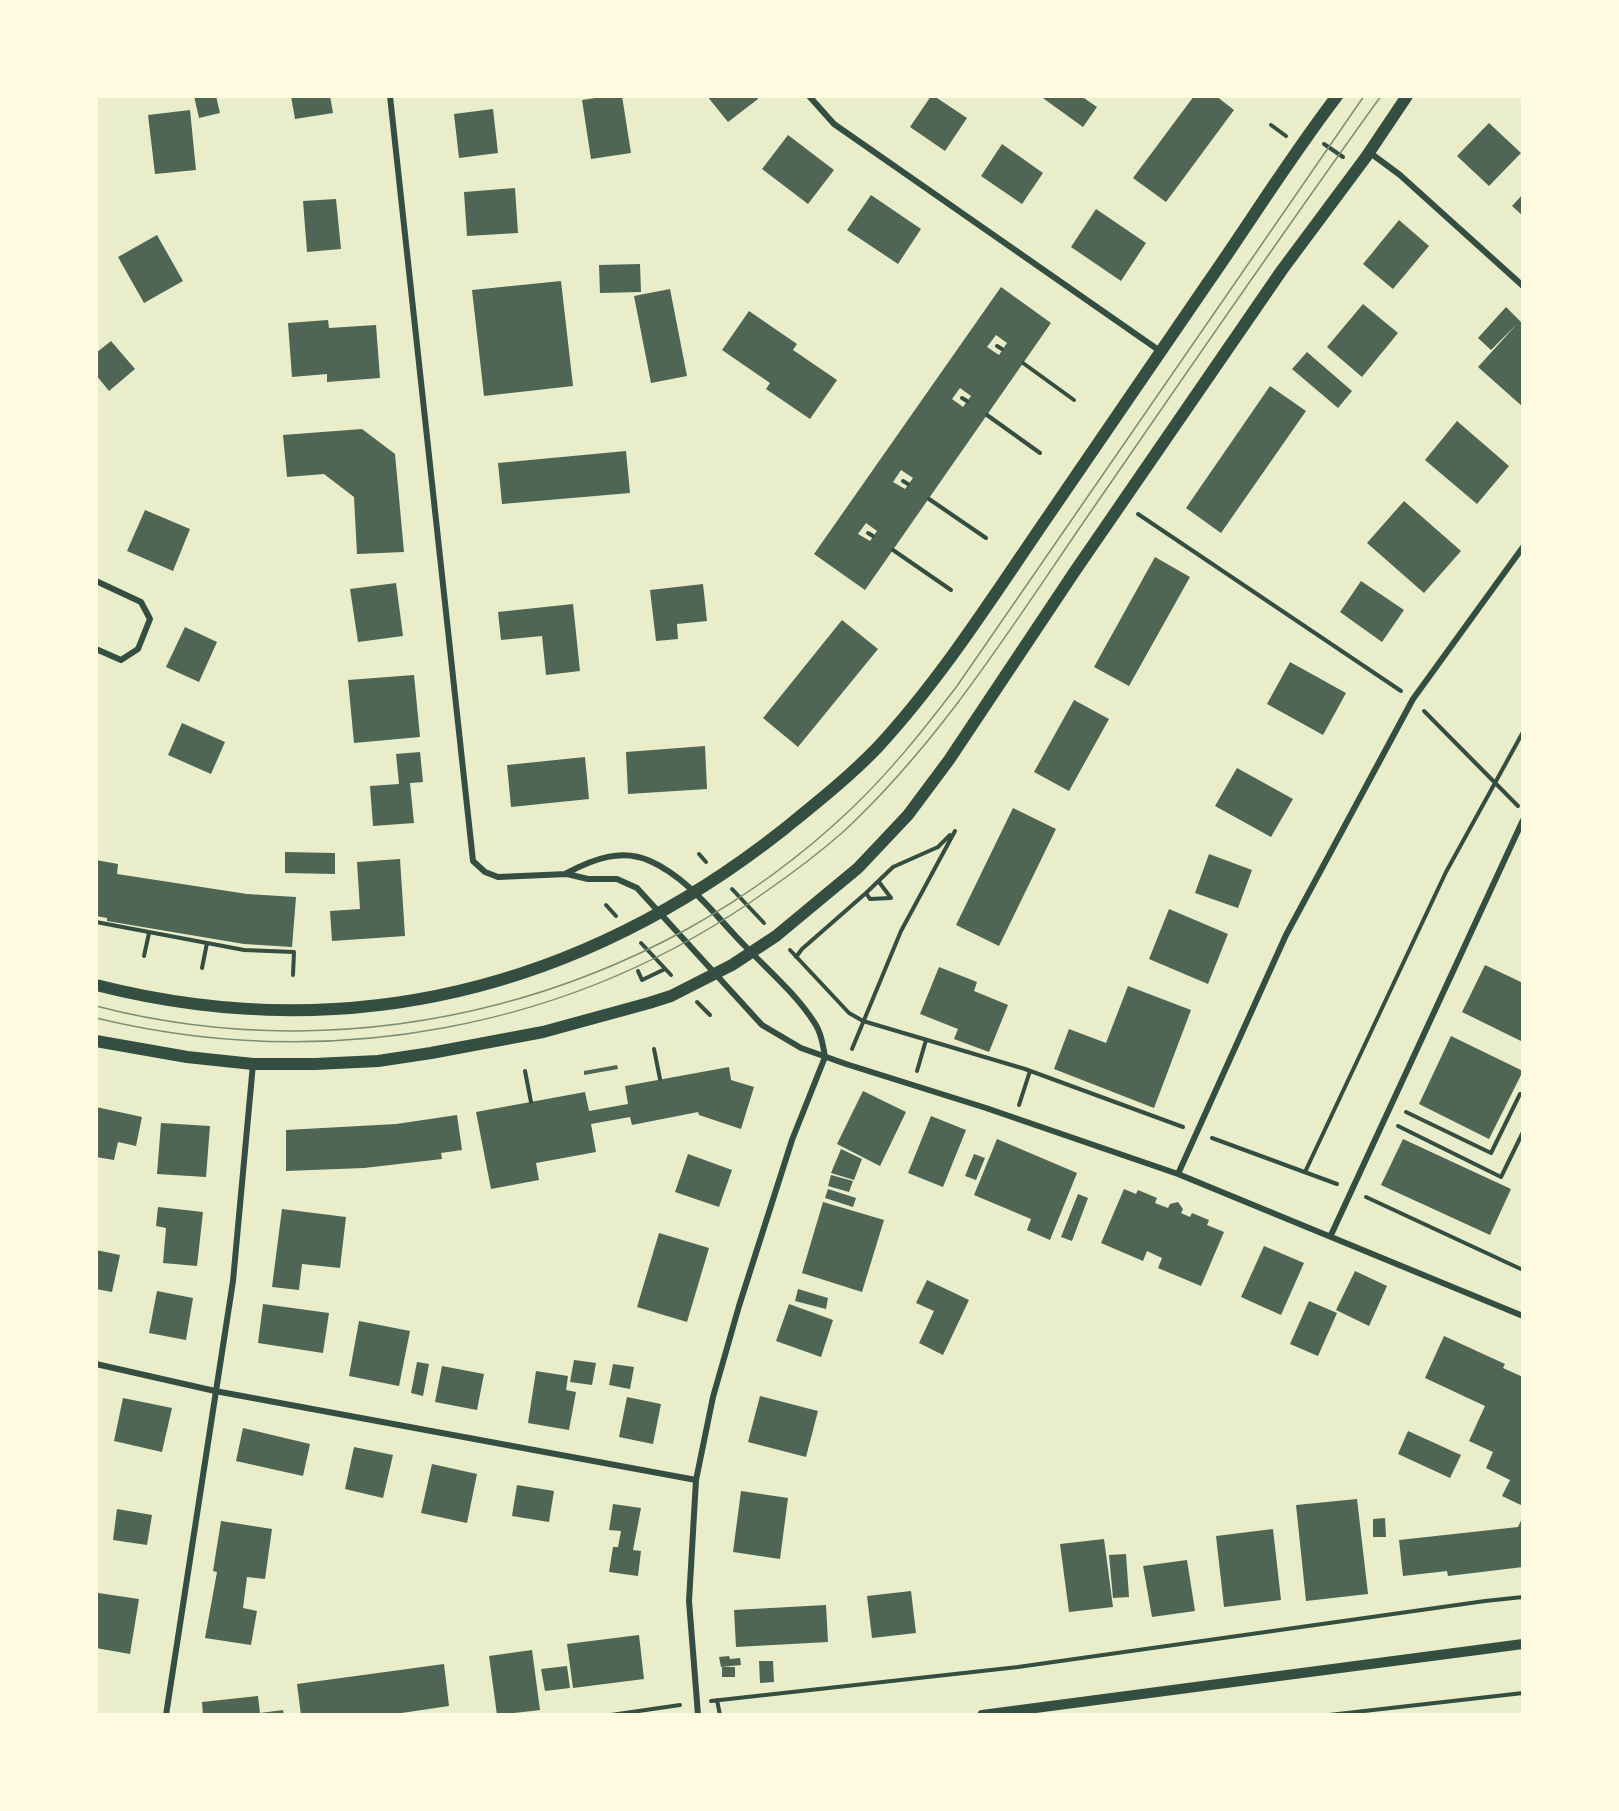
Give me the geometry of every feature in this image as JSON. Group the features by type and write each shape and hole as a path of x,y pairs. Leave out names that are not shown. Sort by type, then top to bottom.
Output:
{"main road":[{"path":"96,985 176,1002 229,1008 305,1010 367,1008 421,999 508,978 592,947 629,930 720,876 833,790 875,750 913,707 1029,544 1336,96"},
{"path":"96,1041 187,1057 253,1064 378,1061 431,1053 543,1032 649,1004 715,974 776,936 858,868 908,815 949,760 1282,270 1368,155 1407,96"}],"street":[{"path":"390,96 473,861 485,872 498,877 567,874 588,879 617,879 637,888 762,1025 801,1048 1178,1174 1331,1235 1523,1316"},
{"path":"809,96 834,124 1160,351"},
{"path":"1368,155 1400,175 1523,286"},
{"path":"1178,1174 1286,935 1413,699 1523,547"},
{"path":"96,581 141,602 150,619 138,650 121,660 96,649"},
{"path":"1331,1235 1523,820"},
{"path":"567,874 587,862 607,856 629,855 649,860 669,871 693,892 795,998 816,1023 822,1038 825,1057 792,1140 739,1306 713,1397 696,1480 689,1601 698,1715"},
{"path":"166,1715 233,1281 253,1064"},
{"path":"96,1364 215,1391 696,1480"},
{"path":"982,1715 1027,1712 1523,1644"}],"path":[{"path":"1271,125 1312,156 1322,142 1346,159 1353,148 1368,155"},
{"path":"997,346 1002,349"},
{"path":"1023,363 1074,400"},
{"path":"962,398 967,401"},
{"path":"987,416 1040,453"},
{"path":"903,481 908,484"},
{"path":"929,499 986,538"},
{"path":"1122,503 1413,699 1523,811"},
{"path":"868,533 873,536"},
{"path":"893,550 951,590"},
{"path":"1305,1172 1446,872 1523,732"},
{"path":"796,957 893,867 938,847 955,831 901,931 846,1064"},
{"path":"699,854 849,1013 863,1021 1030,1071 1305,1172 1352,1190 1523,1270"},
{"path":"866,893 870,899 891,898 879,882"},
{"path":"606,905 710,1016"},
{"path":"96,922 244,950 294,952 293,975"},
{"path":"144,956 148,933"},
{"path":"202,968 207,943"},
{"path":"638,971 642,980 665,969"},
{"path":"913,1085 926,1040"},
{"path":"654,1049 660,1078"},
{"path":"525,1071 531,1102"},
{"path":"1015,1118 1030,1071"},
{"path":"1405,1111 1491,1154 1520,1094 1523,1095"},
{"path":"1399,1126 1501,1177 1523,1132"},
{"path":"611,1715 637,1713 698,1702 1018,1667 1523,1597"},
{"path":"1329,1715 1523,1694"},
{"path":"717,1700 720,1715"}],"building":[{"path":"194,96 216,96 220,113 199,118"},
{"path":"291,96 330,96 333,113 295,119"},
{"path":"622,96 631,153 591,159 582,100"},
{"path":"707,96 756,96 758,99 728,122"},
{"path":"931,96 967,118 945,151 910,127"},
{"path":"1040,96 1081,96 1097,107 1083,127"},
{"path":"1194,96 1216,96 1234,110 1166,202 1133,178"},
{"path":"493,109 498,153 459,158 454,114"},
{"path":"190,110 196,170 155,174 148,115"},
{"path":"1489,123 1521,153 1489,186 1457,156"},
{"path":"788,135 834,170 808,204 762,169"},
{"path":"1002,144 1043,173 1022,204 981,176"},
{"path":"515,188 518,233 467,236 464,192"},
{"path":"1523,194 1523,216 1512,206"},
{"path":"871,195 921,229 898,264 847,230"},
{"path":"336,199 341,249 307,252 303,201"},
{"path":"1096,209 1146,243 1121,281 1071,247"},
{"path":"1399,220 1429,246 1393,289 1363,264"},
{"path":"157,235 183,281 144,303 118,257"},
{"path":"640,264 641,292 600,293 599,265"},
{"path":"561,281 573,386 484,396 472,290"},
{"path":"1001,287 1051,323 865,590 814,554","holes":["996,335 1007,343 999,355 987,347","960,388 971,396 963,407 952,399","901,470 913,478 905,489 893,482","866,523 877,531 870,541 858,534"]},
{"path":"670,289 687,376 651,383 634,296"},
{"path":"1363,304 1398,333 1362,377 1327,347"},
{"path":"1506,307 1523,324 1523,407 1478,367 1517,324 1491,350 1478,338"},
{"path":"749,311 797,344 793,350 837,380 810,419 766,389 770,383 722,350"},
{"path":"328,320 329,328 376,325 380,378 327,382 327,374 292,377 288,323"},
{"path":"111,341 135,369 109,391 96,375 96,353"},
{"path":"1307,352 1352,391 1338,408 1292,369"},
{"path":"1270,386 1306,411 1221,533 1186,508"},
{"path":"1457,421 1509,466 1477,504 1425,460"},
{"path":"362,429 395,454 404,552 357,554 354,497 324,474 287,477 283,435"},
{"path":"626,451 630,493 502,504 498,463"},
{"path":"1404,501 1461,551 1424,593 1367,543"},
{"path":"145,510 190,529 173,571 127,551"},
{"path":"1155,557 1190,577 1129,686 1094,667"},
{"path":"1361,581 1404,610 1382,642 1340,612"},
{"path":"396,583 403,636 358,642 350,589"},
{"path":"703,584 707,621 677,624 678,639 656,641 650,590"},
{"path":"573,604 580,671 546,675 542,636 501,640 498,612"},
{"path":"842,620 878,649 798,747 763,718"},
{"path":"185,627 217,642 199,682 166,667"},
{"path":"1290,662 1346,693 1323,735 1267,704"},
{"path":"414,675 420,737 354,743 348,680"},
{"path":"1074,700 1109,719 1069,791 1034,772"},
{"path":"182,723 225,742 211,774 168,755"},
{"path":"705,746 707,789 628,794 626,752"},
{"path":"420,752 423,782 410,783 414,823 373,826 370,786 399,784 396,754"},
{"path":"585,757 589,799 511,807 507,765"},
{"path":"1237,768 1293,799 1271,837 1215,806"},
{"path":"1013,808 1056,829 999,946 956,925"},
{"path":"285,852 335,853 335,874 285,873"},
{"path":"1209,854 1252,870 1238,908 1195,893"},
{"path":"400,859 405,936 332,941 330,911 360,909 357,862"},
{"path":"96,860 118,864 117,874 247,894 296,897 292,947 244,944 107,921 107,918 96,916"},
{"path":"1169,909 1228,934 1208,984 1149,959"},
{"path":"1485,965 1523,983 1523,1042 1462,1012"},
{"path":"939,967 977,982 974,991 1008,1005 989,1052 954,1039 958,1029 920,1014"},
{"path":"1128,986 1191,1010 1154,1108 1054,1069 1069,1029 1106,1043"},
{"path":"1451,1036 1523,1071 1489,1139 1419,1104"},
{"path":"617,1065 618,1069 584,1075 584,1071"},
{"path":"729,1067 731,1080 754,1087 741,1129 699,1115 698,1112 632,1125 630,1117 591,1124 596,1152 536,1163 539,1180 491,1189 476,1112 585,1092 589,1111 628,1104 625,1086"},
{"path":"863,1091 906,1112 880,1166 837,1144"},
{"path":"96,1107 142,1117 136,1146 118,1142 114,1160 96,1157"},
{"path":"457,1115 462,1150 441,1153 442,1159 364,1168 286,1171 286,1130 396,1124"},
{"path":"931,1116 966,1130 943,1187 908,1173"},
{"path":"161,1123 210,1126 206,1177 157,1174"},
{"path":"997,1139 1077,1173 1050,1240 1027,1230 1031,1219 974,1195"},
{"path":"1403,1139 1511,1189 1490,1235 1381,1185"},
{"path":"841,1149 862,1159 854,1180 831,1173"},
{"path":"688,1154 732,1170 719,1207 675,1192"},
{"path":"974,1154 985,1158 976,1180 965,1176"},
{"path":"831,1175 853,1181 849,1192 828,1186"},
{"path":"828,1189 856,1198 853,1207 825,1198"},
{"path":"1124,1189 1136,1194 1138,1190 1157,1198 1155,1203 1168,1208 1170,1204 1178,1202 1183,1209 1181,1213 1190,1217 1192,1213 1209,1220 1207,1225 1224,1232 1201,1286 1158,1268 1162,1258 1147,1251 1143,1261 1101,1243"},
{"path":"1078,1194 1088,1198 1072,1241 1061,1237"},
{"path":"823,1202 884,1220 862,1292 802,1273"},
{"path":"158,1207 203,1212 197,1266 163,1263 166,1228 156,1226"},
{"path":"282,1209 346,1217 340,1268 302,1264 299,1290 272,1287"},
{"path":"659,1233 709,1248 687,1322 637,1307"},
{"path":"1264,1246 1304,1263 1281,1315 1241,1297"},
{"path":"96,1250 120,1255 112,1292 96,1289"},
{"path":"1355,1271 1387,1286 1369,1326 1336,1310"},
{"path":"927,1280 969,1300 943,1355 919,1343 934,1311 916,1303"},
{"path":"798,1289 828,1298 826,1309 795,1301"},
{"path":"157,1291 193,1298 186,1340 149,1333"},
{"path":"1309,1301 1337,1313 1318,1356 1290,1344"},
{"path":"263,1304 329,1313 323,1353 258,1343"},
{"path":"789,1304 833,1320 821,1357 776,1341"},
{"path":"359,1321 410,1331 399,1386 349,1376"},
{"path":"1444,1336 1505,1364 1503,1368 1523,1377 1523,1506 1502,1496 1510,1480 1486,1468 1493,1452 1469,1441 1485,1406 1425,1378"},
{"path":"574,1360 596,1363 592,1385 570,1382"},
{"path":"417,1362 429,1364 423,1396 411,1393"},
{"path":"613,1364 634,1367 630,1389 609,1385"},
{"path":"442,1366 484,1374 477,1410 435,1402"},
{"path":"536,1371 568,1376 566,1390 576,1392 569,1430 528,1423"},
{"path":"760,1396 818,1411 806,1457 748,1442"},
{"path":"627,1397 661,1404 653,1444 619,1437"},
{"path":"123,1398 172,1408 162,1452 114,1441"},
{"path":"243,1428 310,1444 303,1476 236,1461"},
{"path":"1408,1431 1461,1455 1450,1478 1398,1454"},
{"path":"354,1447 393,1455 383,1498 345,1489"},
{"path":"432,1464 477,1474 467,1523 421,1513"},
{"path":"517,1485 554,1491 549,1522 512,1516"},
{"path":"741,1491 788,1498 780,1559 733,1552"},
{"path":"1357,1499 1368,1594 1306,1601 1296,1505"},
{"path":"613,1504 641,1508 633,1550 641,1551 638,1576 609,1572 613,1547 618,1547 621,1531 609,1530"},
{"path":"117,1509 152,1515 147,1545 113,1540"},
{"path":"1523,1516 1523,1567 1448,1576 1447,1571 1403,1576 1399,1540 1518,1527"},
{"path":"1385,1518 1386,1537 1373,1537 1373,1519"},
{"path":"221,1521 272,1529 265,1579 247,1577 243,1608 257,1611 251,1645 205,1638 217,1572 213,1571"},
{"path":"1273,1529 1281,1600 1224,1607 1216,1536"},
{"path":"1104,1539 1113,1607 1069,1612 1060,1544"},
{"path":"1126,1554 1129,1597 1113,1598 1109,1555"},
{"path":"1187,1560 1195,1611 1152,1617 1143,1566"},
{"path":"911,1591 916,1633 872,1638 867,1596"},
{"path":"98,1593 139,1599 130,1654 96,1648"},
{"path":"826,1605 828,1642 736,1647 734,1610"},
{"path":"639,1635 644,1679 573,1688 567,1644"},
{"path":"532,1650 540,1710 497,1715 489,1656"},
{"path":"729,1656 730,1659 740,1658 741,1665 721,1667 719,1657"},
{"path":"759,1661 773,1661 774,1682 760,1683"},
{"path":"444,1664 449,1706 388,1715 301,1715 297,1684"},
{"path":"567,1666 570,1688 545,1691 541,1669"},
{"path":"722,1667 735,1667 735,1677 722,1677"},
{"path":"258,1696 260,1713 283,1710 284,1715 203,1715 202,1702"}],"tram line":[{"path":"96,1006 196,1025 298,1031 399,1024 499,1004 595,973 687,929 773,875 866,795 907,749 957,686 1364,96"},
{"path":"96,1018 183,1034 271,1041 359,1039 446,1027 531,1007 613,977 693,938 778,883 843,832 878,797 943,722 973,683 1232,307 1381,96"}]}
